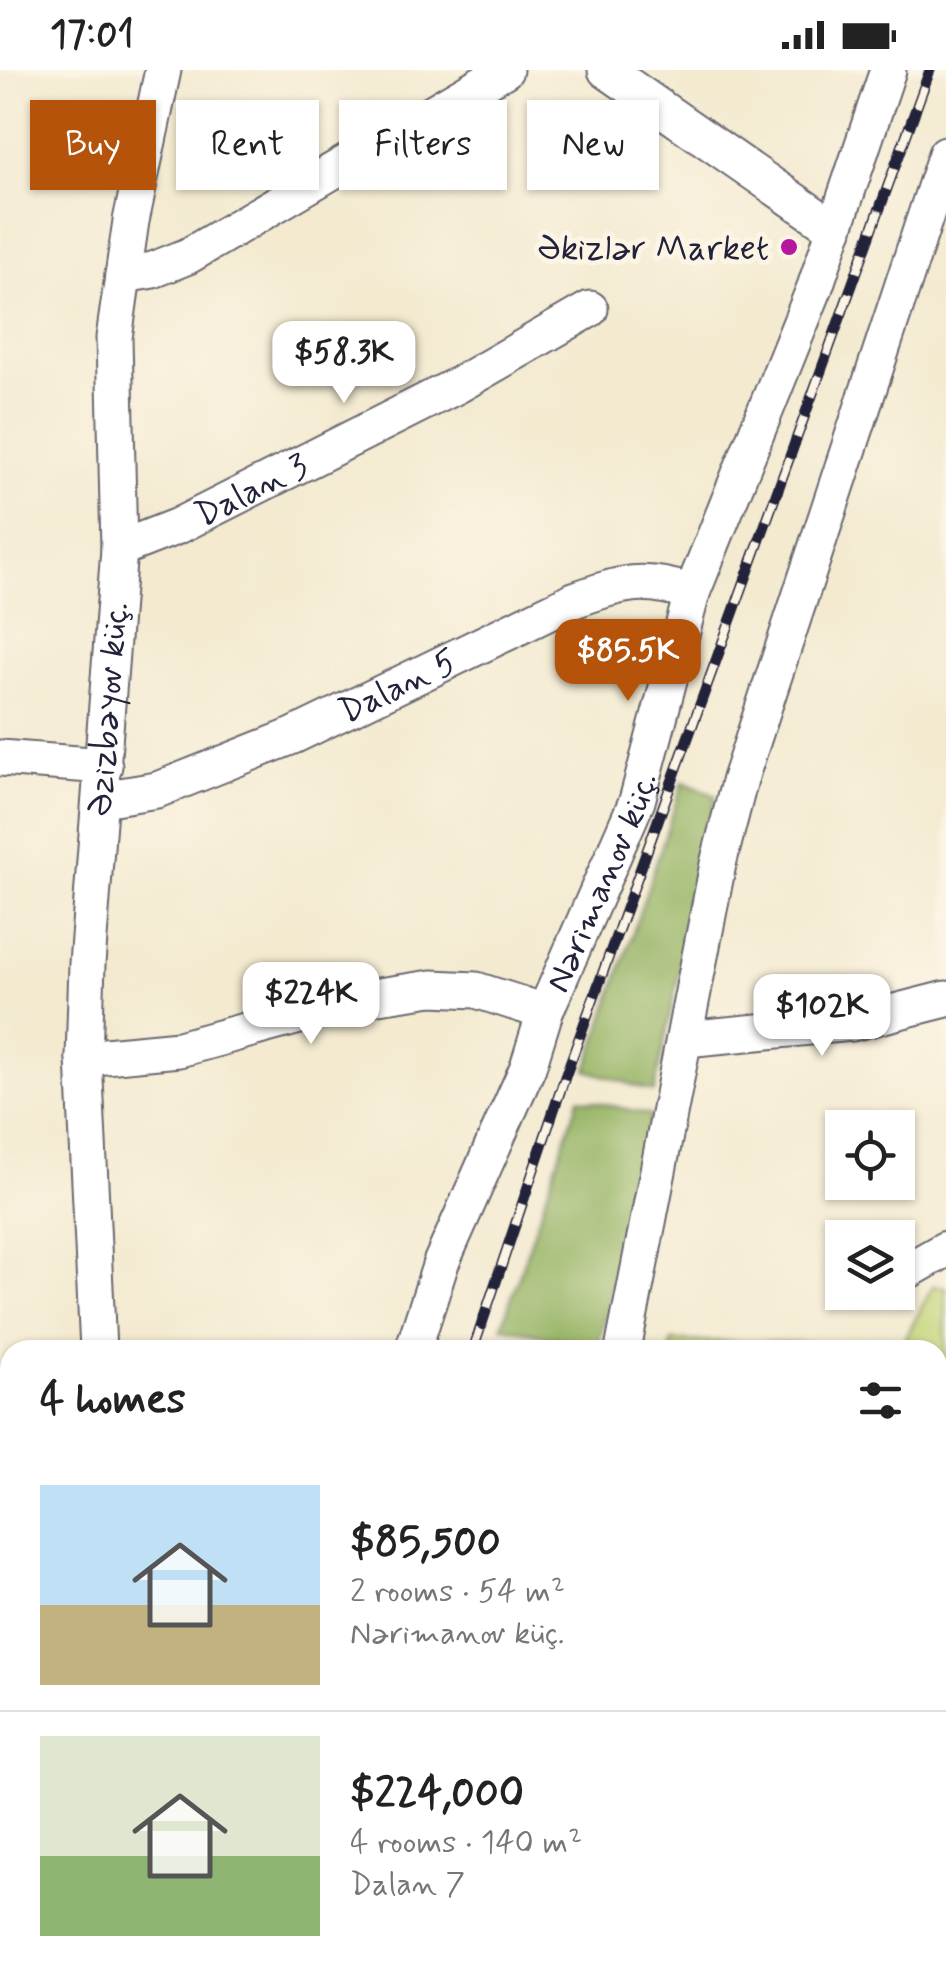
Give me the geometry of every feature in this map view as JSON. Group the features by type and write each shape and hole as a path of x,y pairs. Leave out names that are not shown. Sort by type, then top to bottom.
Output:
{"street":[{"name":"Əzizbəyov küç.","path":"98,1340 84,1058 87,964 119,549 114,338 122,275 163,70"},
{"path":"122,275 153,270 188,256 505,70"},
{"path":"606,70 835,230"},
{"name":"Nərimanov küç.","path":"416,1340 440,1262 528,1067 545,1012 637,800 692,593 835,230 888,70"},
{"path":"625,1340 718,864 740,779 946,154"},
{"name":"Dalan 3","path":"119,549 178,526 458,385 590,310"},
{"name":"Dalan 5","path":"0,758 103,783 157,790 293,736 574,600 620,584 656,580 692,593"},
{"path":"84,1058 180,1049 365,998 432,988 476,990 545,1012"},
{"path":"684,1040 852,1023 946,999"},
{"path":"915,1267 946,1249"}],"green space":[{"path":"683,782 716,796 654,1092 587,1070"},
{"path":"579,1098 651,1115 600,1340 563,1340 502,1326"},
{"path":"933,1286 946,1287 946,1340 905,1340"}],"railway":[{"path":"476,1340 565,1077 930,70"}],"place":[{"name":"Əkizlər Market","path":"789,247"}]}
